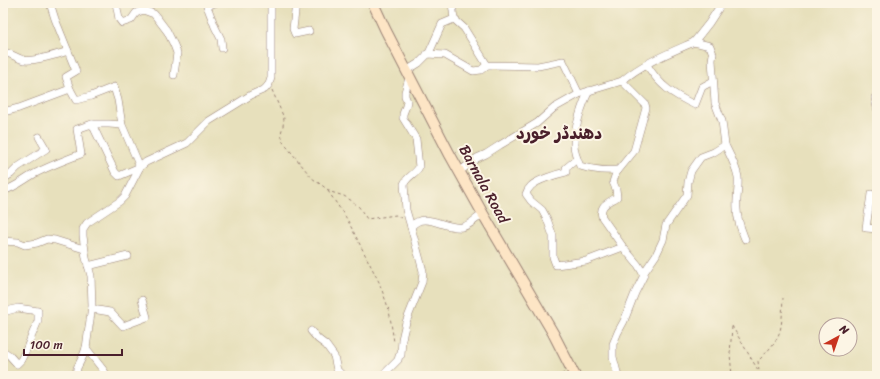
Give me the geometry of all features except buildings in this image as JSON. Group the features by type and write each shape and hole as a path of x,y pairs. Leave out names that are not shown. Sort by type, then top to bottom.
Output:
{"main road":[{"name":"Barnala Road","path":"372,3 384,29 459,172 553,333 575,376"}],"street":[{"path":"50,3 76,71 66,77 76,100 114,87 118,100 122,125 140,167"},
{"path":"116,3 119,19 122,23 131,20 136,12 144,10 154,14 167,31 176,50 177,54 174,75"},
{"path":"215,3 207,6 215,28 221,39 222,48"},
{"path":"92,124 115,172 119,176 187,143 209,121 251,94 265,89 269,84 271,78 271,3"},
{"path":"296,3 293,29 295,34 310,31"},
{"path":"452,3 454,19 464,28 487,65"},
{"path":"459,172 477,158 537,123 554,108 579,94 622,81 662,56 694,42 722,3"},
{"path":"382,376 401,355 402,339 406,322 422,282 423,271 406,210 404,184 405,180 419,167 416,139 403,118 407,101 405,96 408,74 427,54 442,24 454,19"},
{"path":"694,42 710,46 713,54 712,60 715,103 722,121 725,145 736,168 738,177 737,218 745,239"},
{"path":"3,52 8,52 25,61 54,56 68,51"},
{"path":"427,54 444,55 473,71 481,70 487,65 538,66 563,60 579,94"},
{"path":"647,65 653,75 668,90 695,105 702,87 713,81"},
{"path":"622,81 645,104 646,108 634,151 618,170 613,182 617,197 603,207 600,212 602,217 643,274"},
{"path":"3,112 70,89"},
{"path":"589,91 583,105 575,136 574,144 577,159 580,166 588,169 601,171 618,170"},
{"path":"876,98 877,108"},
{"path":"3,191 14,188 34,174 81,154 77,129 92,124 122,125"},
{"path":"3,179 18,167 46,149 39,137"},
{"path":"618,376 613,357 613,344 644,275 643,274 656,255 663,240 666,225 687,195 691,171 701,157 714,152 725,145"},
{"path":"577,159 566,168 566,172 532,184 526,194 531,201 542,210 547,219 553,236 553,257 556,265 586,260 623,247"},
{"path":"76,376 77,368 86,348 92,309 91,276 84,249 83,229 87,224 125,196 140,167"},
{"path":"872,194 866,228 877,229"},
{"path":"411,227 419,220 430,220 455,228 464,227 483,214"},
{"path":"3,241 18,242 25,245 37,243 47,239 84,249"},
{"path":"88,266 128,256"},
{"path":"92,309 110,312 123,326 147,317 142,300"},
{"path":"3,310 8,311 18,308 38,311 38,321 21,360 17,364 3,351"},
{"path":"311,331 326,345 334,356 337,370 343,376"},
{"path":"86,348 107,376"}],"path":[{"path":"269,84 284,118 281,133 282,142 312,178 331,192 344,196 352,201 359,207 367,219 396,215 402,218"},
{"path":"327,189 347,220 379,282 389,310 394,342"},
{"path":"760,376 758,361 767,352 778,336 782,319 783,298"},
{"path":"732,376 730,354 732,326 759,371"}],"district":[{"name":"دھندڈر خورد","path":"559,133"}]}
